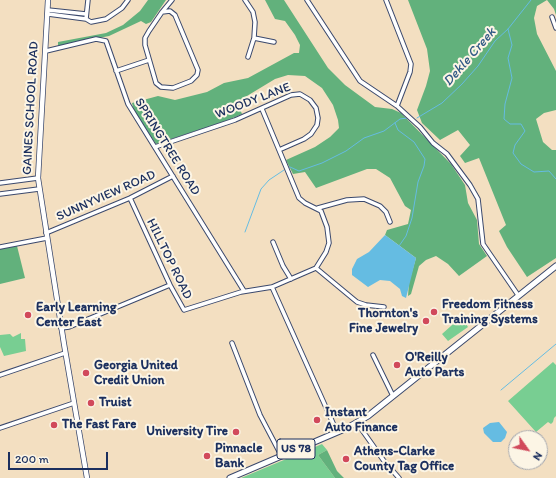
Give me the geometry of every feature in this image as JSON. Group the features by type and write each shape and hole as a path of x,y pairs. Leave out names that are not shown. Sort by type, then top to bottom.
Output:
{"highway":[{"name":"US 78","path":"230,478 337,432 362,419 556,266"}],"main road":[{"name":"GAINES SCHOOL ROAD","path":"48,0 38,178 65,353 87,478"}],"street":[{"path":"86,19 88,0"},
{"path":"48,12 86,19 91,22 106,19 122,8 128,0"},
{"path":"162,12 170,11 175,15 198,72 191,82 172,88 161,87 156,83 149,60 145,38 162,12 172,0"},
{"path":"245,0 253,12 255,22 254,38 248,56"},
{"path":"307,0 360,80 397,106 420,127 433,143 447,154 470,185 478,199 483,244 518,295"},
{"path":"386,0 411,64 410,72 397,106"},
{"path":"48,12 86,14"},
{"path":"552,17 556,28"},
{"path":"254,38 274,42"},
{"name":"SPRINGTREE ROAD","path":"46,51 102,40 107,42 128,104 244,291"},
{"path":"116,71 149,60"},
{"name":"WOODY LANE","path":"154,147 235,120 291,95 297,94 305,96 316,108 318,122 311,134 279,150"},
{"path":"262,108 295,191 304,203 318,208 323,215 329,239 326,252 316,268 357,302 366,306 384,307"},
{"name":"SUNNYVIEW ROAD","path":"0,247 46,235 130,198 173,176"},
{"path":"0,183 38,178"},
{"path":"0,194 39,188"},
{"name":"HILLTOP ROAD","path":"130,198 170,285 184,310 244,291 272,287 316,268"},
{"path":"318,208 347,200 364,199 380,206 386,212 390,222"},
{"path":"273,242 283,266 291,279"},
{"path":"61,328 68,327 170,285"},
{"path":"272,287 337,432"},
{"path":"232,343 260,416 281,455"},
{"path":"0,375 65,353"},
{"path":"373,355 393,396"},
{"path":"0,428 74,403"},
{"path":"357,422 384,461 398,478"}],"green space":[{"path":"148,0 166,0 151,22 146,24 141,21 109,36 58,46 58,42 106,33 123,25 140,11"},
{"path":"265,0 284,0 328,68 345,85 375,107 392,109 401,113 451,164 465,185 468,203 477,220 479,244 487,256 459,276 448,264 436,256 426,260 419,266 411,294 408,296 409,282 416,258 385,235 387,230 408,224 411,210 405,206 390,178 376,169 367,169 316,188 305,172 293,174 286,160 315,147 330,137 339,128 333,105 322,88 305,76 288,75 275,79 237,102 242,114 226,121 156,144 134,111 132,103 158,96 175,100 207,92 224,83 248,78 294,53 299,53 300,45 295,35 285,21 275,19"},
{"path":"408,0 547,0 537,6 534,18 537,34 556,71 556,110 544,113 536,119 543,142 552,150 556,150 556,258 527,277 507,247 499,231 506,225 479,158 465,163 460,156 470,145 458,130 440,140 422,123 417,110 430,71 427,49"},
{"path":"547,0 556,0 556,15 554,9"},
{"path":"17,246 25,278 0,284 0,249"},
{"path":"461,317 468,327 448,341 442,334"},
{"path":"21,333 21,339 25,339 26,351 4,356 0,347 0,335 10,334 13,337"},
{"path":"553,362 556,365 556,416 551,424 548,422 538,430 534,430 508,401"},
{"path":"322,444 327,450 318,455 335,478 241,478"},
{"path":"327,450 337,471 344,478 335,478 318,455"}],"water":[{"path":"385,235 416,258 406,298 402,296 400,289 390,281 380,280 368,287 352,275 352,269 357,259 369,252"},
{"path":"499,422 507,432 505,438 501,442 493,442 484,433 483,428 490,423"}],"waterway":[{"name":"Dekle Creek","path":"417,118 442,103 462,84 478,66 495,41 508,29 531,0"},
{"path":"508,29 512,45 508,58 512,78 505,104 504,119 510,124 521,124 525,131 515,145 513,153 521,164 534,172 549,171 556,179"},
{"path":"288,168 290,167 299,171 322,163 346,151 364,138 384,131 400,119 407,118 410,121"},
{"path":"395,123 398,130 414,142 425,159 418,182 412,218 406,236 399,246"},
{"path":"245,232 261,189 269,180 284,170"},
{"path":"501,390 556,344"}],"place":[{"name":"Freedom Fitness Training Systems","path":"434,312"},
{"name":"Early Learning Center East","path":"28,315"},
{"name":"Thornton's Fine Jewelry","path":"426,321"},
{"name":"O'Reilly Auto Parts","path":"397,365"},
{"name":"Georgia United Credit Union","path":"86,373"},
{"name":"Truist","path":"91,403"},
{"name":"Instant Auto Finance","path":"317,420"},
{"name":"The Fast Fare","path":"54,425"},
{"name":"University Tire","path":"236,432"},
{"name":"Pinnacle Bank","path":"207,456"},
{"name":"Athens-Clarke County Tag Office","path":"346,459"}]}
